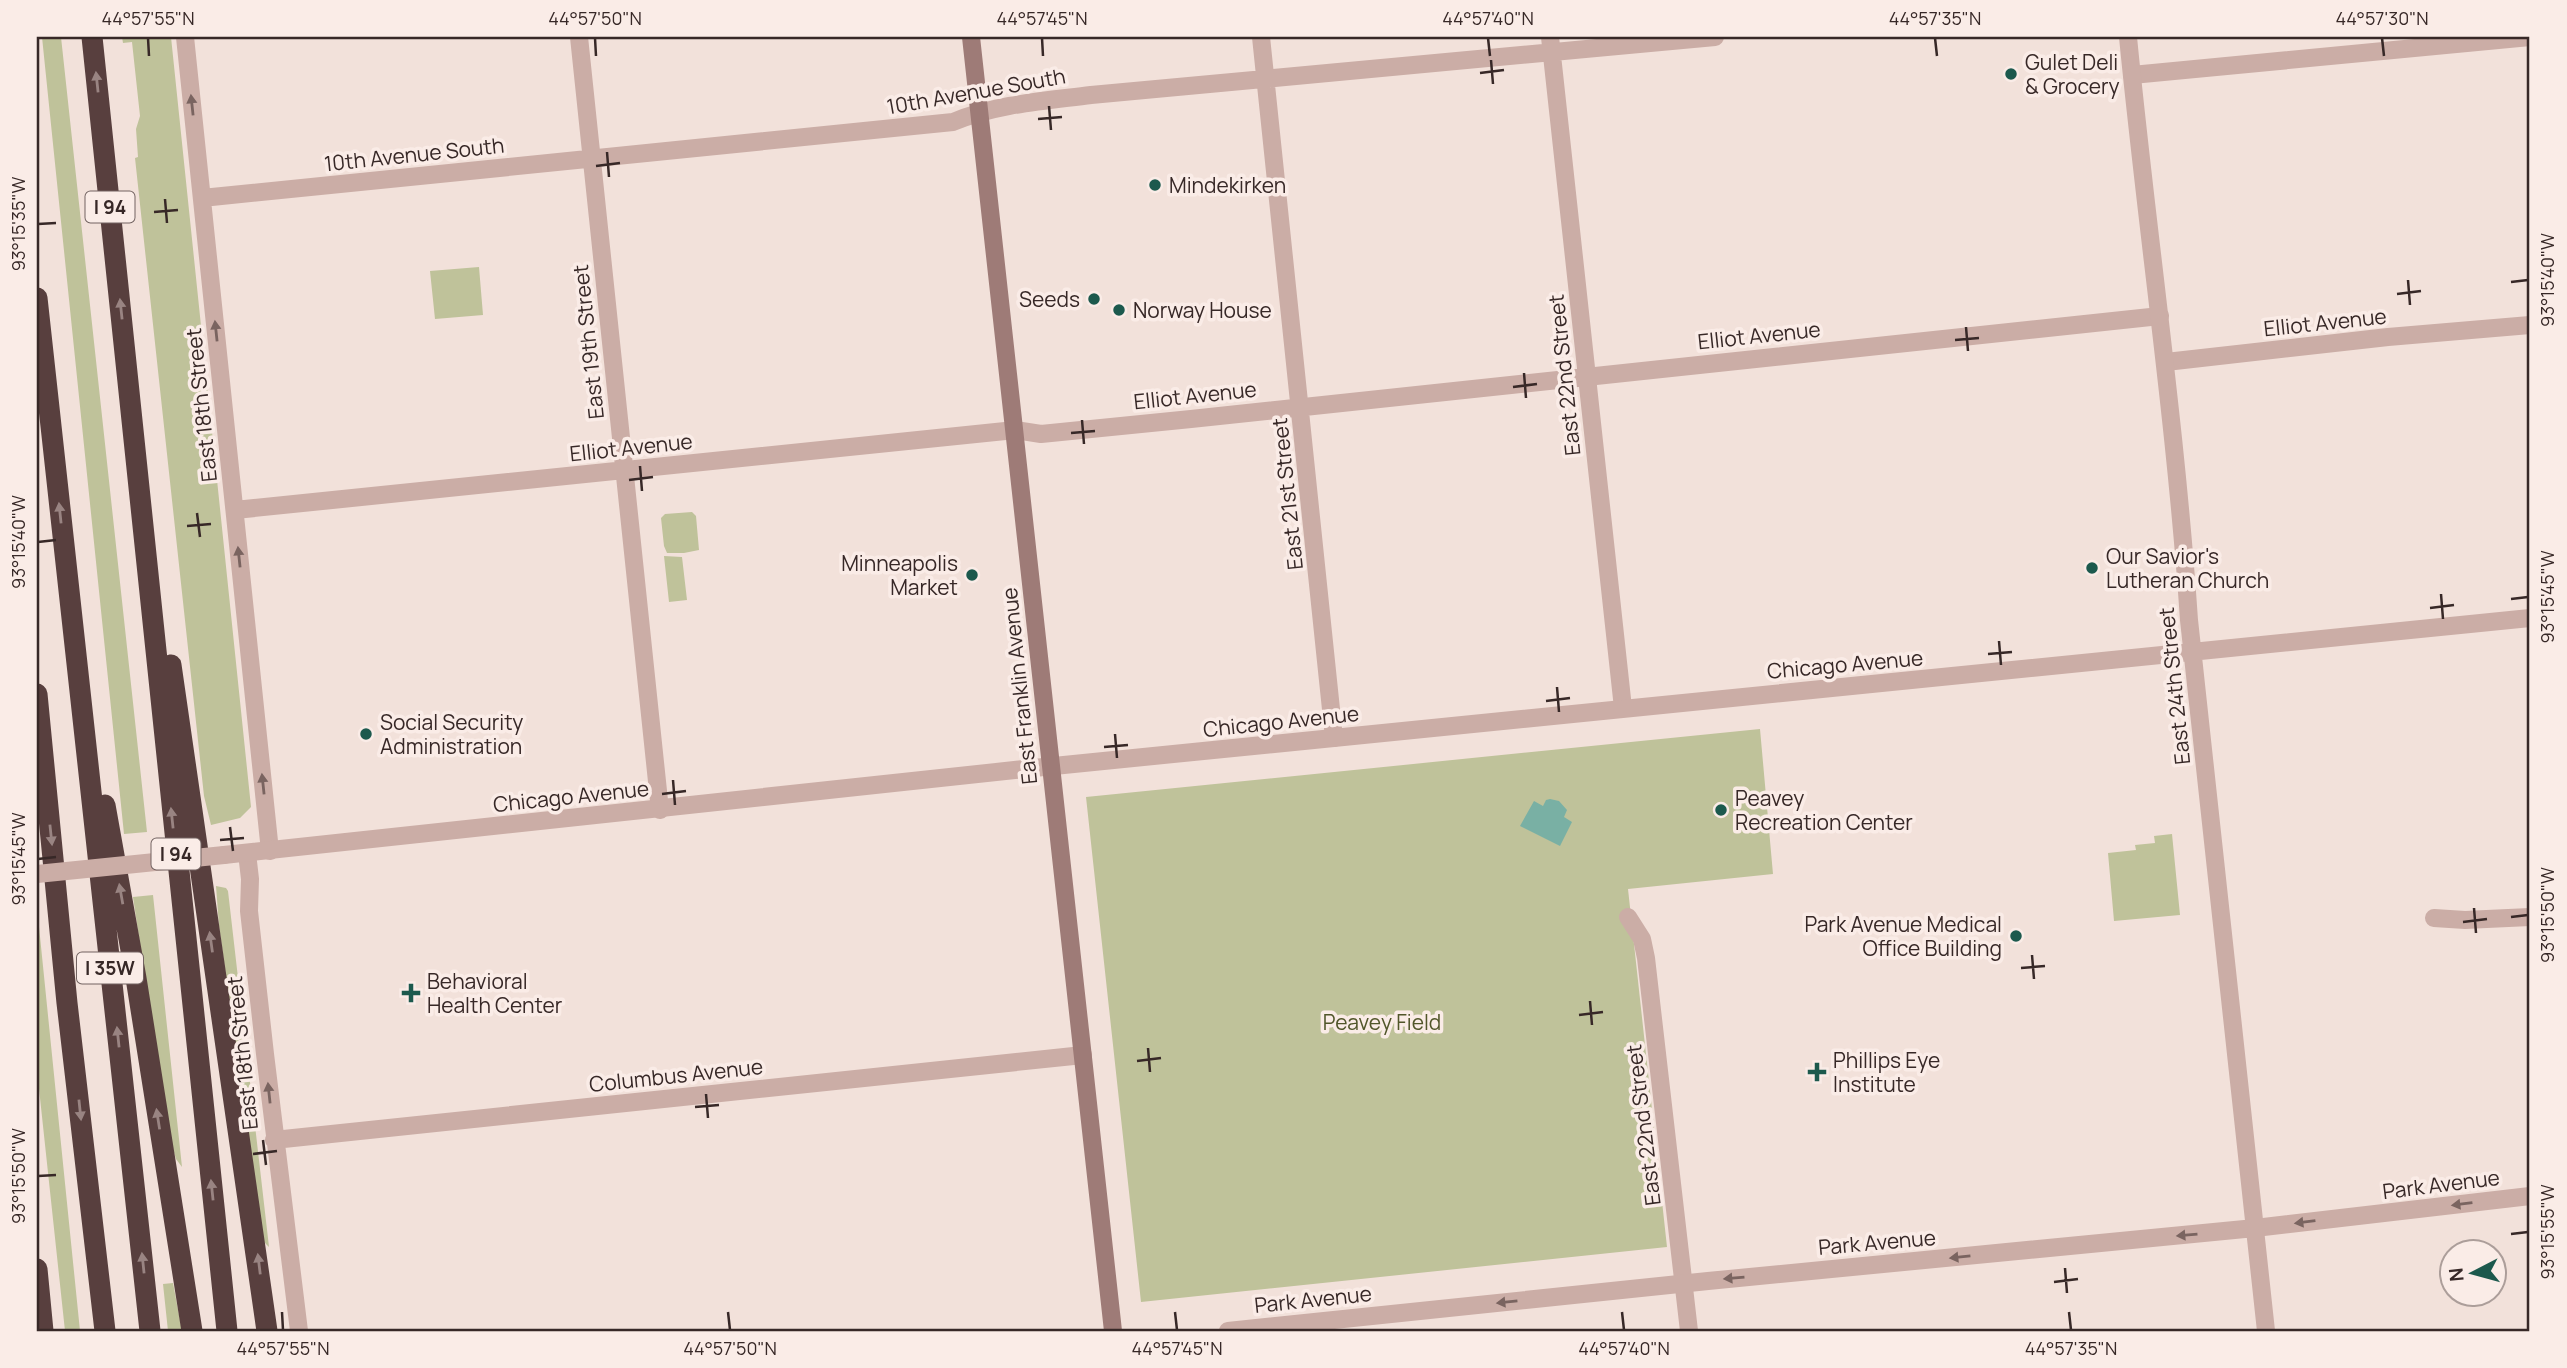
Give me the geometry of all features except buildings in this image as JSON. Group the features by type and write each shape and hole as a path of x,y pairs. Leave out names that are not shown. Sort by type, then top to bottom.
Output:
{"highway":[{"name":"I 94","path":"92,37 227,1331"},
{"name":"I 35W","path":"37,298 150,1331"},
{"path":"128,377 267,1331"},
{"path":"70,605 136,978 192,1331"},
{"name":"I 35W","path":"37,694 67,1003 105,1331"},
{"path":"37,1269 42,1331"}],"main road":[{"name":"East Franklin Avenue","path":"971,37 1113,1331"}],"street":[{"name":"East 18th Street","path":"185,37 270,851"},
{"name":"East 19th Street","path":"579,37 660,810"},
{"name":"East 21st Street","path":"1261,37 1334,738"},
{"name":"10th Avenue South","path":"202,198 953,122 979,112 1079,97 1551,44 1715,37"},
{"name":"East 24th Street","path":"2128,37 2166,362 2193,652 2266,1331"},
{"path":"2132,75 2530,37"},
{"name":"East 22nd Street","path":"1551,44 1623,708"},
{"name":"Elliot Avenue","path":"234,510 1015,430 1041,434 2160,316"},
{"name":"Elliot Avenue","path":"2166,362 2388,337 2530,325"},
{"name":"Chicago Avenue","path":"37,874 1623,708 2530,618"},
{"name":"East 18th Street","path":"247,853 249,911 274,1140 299,1331"},
{"name":"East 22nd Street","path":"1628,917 1642,939 1646,958 1689,1331"},
{"path":"2434,918 2465,920 2530,917"},
{"name":"Columbus Avenue","path":"274,1140 1083,1055"},
{"name":"Park Avenue","path":"1228,1331 1684,1283 2255,1228 2530,1196"}],"green space":[{"path":"42,37 61,37 147,832 124,834"},
{"path":"122,37 171,37 251,807 240,818 211,825 204,796 135,158 138,157 136,129 140,116 132,42 123,43"},
{"path":"479,267 483,315 435,319 430,271"},
{"path":"692,512 696,516 699,550 667,553 661,518 665,514"},
{"path":"664,556 682,557 687,600 669,602"},
{"name":"Peavey Field","path":"1760,729 1773,874 1628,889 1667,1247 1141,1302 1086,797"},
{"path":"2172,834 2180,915 2114,921 2108,853 2136,850 2135,845 2155,843 2154,836"},
{"path":"216,886 228,891 269,1247 263,1241 219,926"},
{"path":"153,895 182,1167 176,1159 168,1133 133,897"},
{"path":"37,907 80,1331 65,1331 37,1070"},
{"path":"173,1283 182,1331 168,1331 163,1284"}],"water":[{"path":"1546,800 1559,801 1567,810 1564,817 1572,822 1560,846 1520,826 1534,801 1543,806"}],"place":[{"name":"Gulet Deli & Grocery","path":"2011,74"},
{"name":"Mindekirken","path":"1155,185"},
{"name":"Seeds","path":"1094,299"},
{"name":"Norway House","path":"1119,310"},
{"name":"Our Savior's Lutheran Church","path":"2092,568"},
{"name":"Minneapolis Market","path":"972,575"},
{"name":"Social Security Administration","path":"366,734"},
{"name":"Peavey Recreation Center","path":"1721,810"},
{"name":"Park Avenue Medical Office Building","path":"2016,936"},
{"name":"Behavioral Health Center","path":"411,993"},
{"name":"Phillips Eye Institute","path":"1817,1072"}]}
